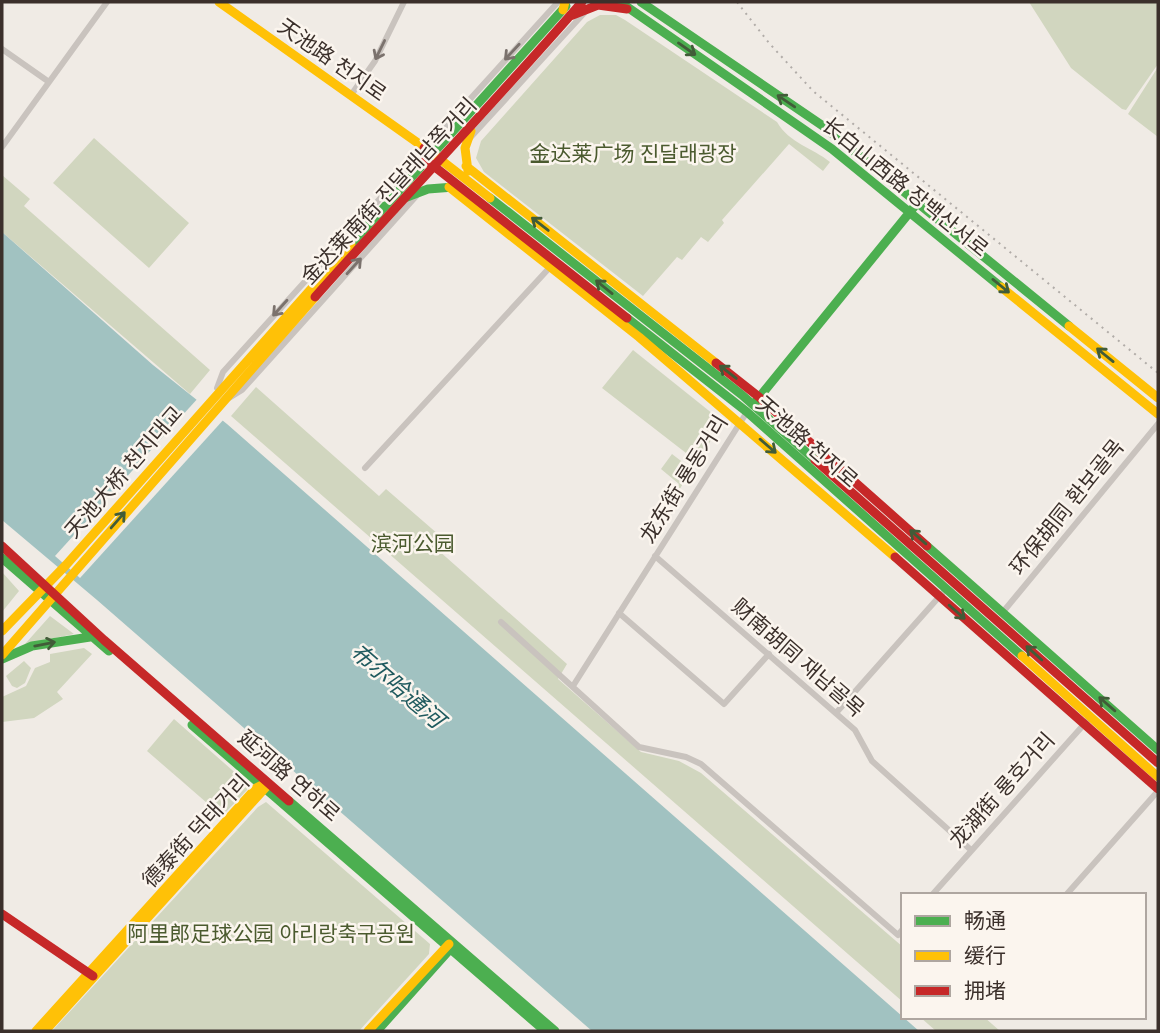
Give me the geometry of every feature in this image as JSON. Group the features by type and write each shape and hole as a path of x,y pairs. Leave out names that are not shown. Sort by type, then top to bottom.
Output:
{"main road":[{"name":"天池路 천지로","path":"219,2 483,193 740,423 1091,717 1158,763"},
{"name":"长白山西路 장백산서로","path":"620,2 636,4 823,126 1158,398"},
{"name":"长白山西路 장백산서로","path":"636,4 802,127 1158,414"},
{"path":"565,6 636,4"},
{"name":"金达莱南街 진달래남쪽거리","path":"215,402 402,199 431,157 474,126 565,6"},
{"name":"金达莱南街 진달래남쪽거리","path":"215,402 565,6"},
{"path":"474,126 467,142 467,166 483,193"},
{"name":"天池路 천지로","path":"431,157 460,187 753,404 942,592"},
{"name":"天池路 천지로","path":"467,166 651,312 1158,777"},
{"name":"天池路 천지로","path":"449,187 657,330 753,404 1003,612 1158,750"},
{"path":"402,199 421,191 460,187"},
{"name":"龙东街 룡동거리","path":"753,404 918,202"},
{"path":"651,312 657,330"},
{"name":"天池大桥 천지대교","path":"69,568 215,402"},
{"name":"延河路 연하로","path":"2,546 42,588 545,1031"},
{"name":"延河路 연하로","path":"2,558 42,588"},
{"path":"2,631 42,588 69,568"},
{"path":"2,657 51,596 69,568"},
{"name":"延河路 연하로","path":"51,596 90,637 265,786"},
{"path":"2,657 32,646 90,637"},
{"name":"天池路 천지로","path":"1091,717 1158,790"},
{"name":"德泰街 덕태거리","path":"36,1031 92,975 265,786"},
{"path":"2,914 92,975"},
{"path":"368,1031 450,947"},
{"path":"377,1031 450,947"},
{"name":"延河路 연하로","path":"450,947 555,1031"},
{"name":"德泰街 덕태거리","path":"46,1031 92,975"}],"street":[{"path":"2,147 107,2"},
{"path":"351,95 375,61 404,2"},
{"name":"金达莱南街 진달래남쪽거리","path":"467,142 585,4"},
{"path":"2,48 49,82"},
{"name":"金达莱南街 진달래남쪽거리","path":"215,402 242,390 421,191"},
{"path":"365,468 557,261"},
{"name":"龙东街 룡동거리","path":"573,686 753,404"},
{"name":"环保胡同 환보골목","path":"1003,612 1158,424"},
{"name":"财南胡同 재남골목","path":"655,556 855,730 872,761 971,850"},
{"path":"836,713 942,592"},
{"path":"619,613 724,704 769,654"},
{"path":"501,622 639,747 686,757 701,764 900,932"},
{"name":"龙湖街 룡호거리","path":"934,893 1091,717"},
{"path":"1068,893 1158,790"}],"green space":[{"path":"1029,2 1158,2 1158,64 1126,110 1071,68"},
{"name":"金达莱广场 진달래광장","path":"600,15 616,15 625,20 777,122 788,135 830,162 823,171 789,144 722,220 724,223 708,242 701,237 682,260 677,257 643,296 484,172 476,158 481,141 587,22"},
{"path":"1158,67 1158,137 1128,114"},
{"path":"94,138 189,223 149,268 53,183"},
{"path":"2,175 30,199 24,206 210,370 190,394 2,232"},
{"path":"633,350 718,418 721,425 698,460 690,454 700,441 698,439 686,453 602,388"},
{"name":"滨河公园","path":"256,387 379,496 386,489 446,541 438,550 567,664 558,679 641,752 679,761 701,773 901,945 901,1000 231,416"},
{"path":"672,454 685,464 683,468 690,473 679,490 679,484 661,469"},
{"path":"2,572 19,591 2,612"},
{"path":"50,616 74,634 25,644"},
{"path":"84,648 92,654 57,692 63,699 34,718 2,722 2,697 26,686 35,668 50,662 50,654"},
{"path":"24,661 31,668 25,683 17,688 12,686 6,676"},
{"path":"174,719 248,784 247,790 222,816 147,751"},
{"name":"阿里郎足球公园 아리랑축구공원","path":"266,802 430,944 429,954 359,1031 52,1031 258,807"},
{"path":"922,1019 986,1019 1000,1031 936,1031"}],"water":[{"name":"布尔哈通河","path":"2,232 153,365 227,424 901,1015 901,1019 905,1019 919,1031 592,1031 2,520"}],"pier":[{"path":"199,397 225,418 80,578 55,556"}],"railway":[{"path":"737,2 769,43 813,91 1158,373"}],"traffic: fast":[{"path":"620,2 832,149 1001,287"},
{"path":"641,2 823,126 1069,326"},
{"path":"351,244 566,6"},
{"path":"407,197 428,189 454,187"},
{"path":"490,198 742,395 815,460"},
{"path":"757,400 914,207"},
{"path":"627,318 747,412 1022,656"},
{"path":"927,546 1158,750"},
{"path":"2,558 109,651"},
{"path":"2,659 32,646 90,637"},
{"path":"192,725 545,1031"},
{"path":"289,801 555,1031"},
{"path":"377,1031 452,947"}],"traffic: slow":[{"path":"219,2 432,153 490,198"},
{"path":"563,10 565,2"},
{"path":"468,171 465,148 471,131"},
{"path":"466,166 716,363"},
{"path":"449,187 639,337 895,557"},
{"path":"2,631 66,565 351,244"},
{"path":"1001,287 1158,414"},
{"path":"2,655 315,297"},
{"path":"1069,326 1158,398"},
{"path":"1022,656 1158,777"},
{"path":"36,1031 256,788 264,784"},
{"path":"45,1031 267,786"},
{"path":"368,1031 449,944"}],"traffic: jam":[{"path":"315,297 582,2"},
{"path":"570,16 598,5 627,9"},
{"path":"424,148 426,160 627,318"},
{"path":"716,363 759,397 927,546"},
{"path":"815,460 1158,763"},
{"path":"2,546 104,640 289,801"},
{"path":"895,557 1158,789"},
{"path":"2,914 93,976"}]}
